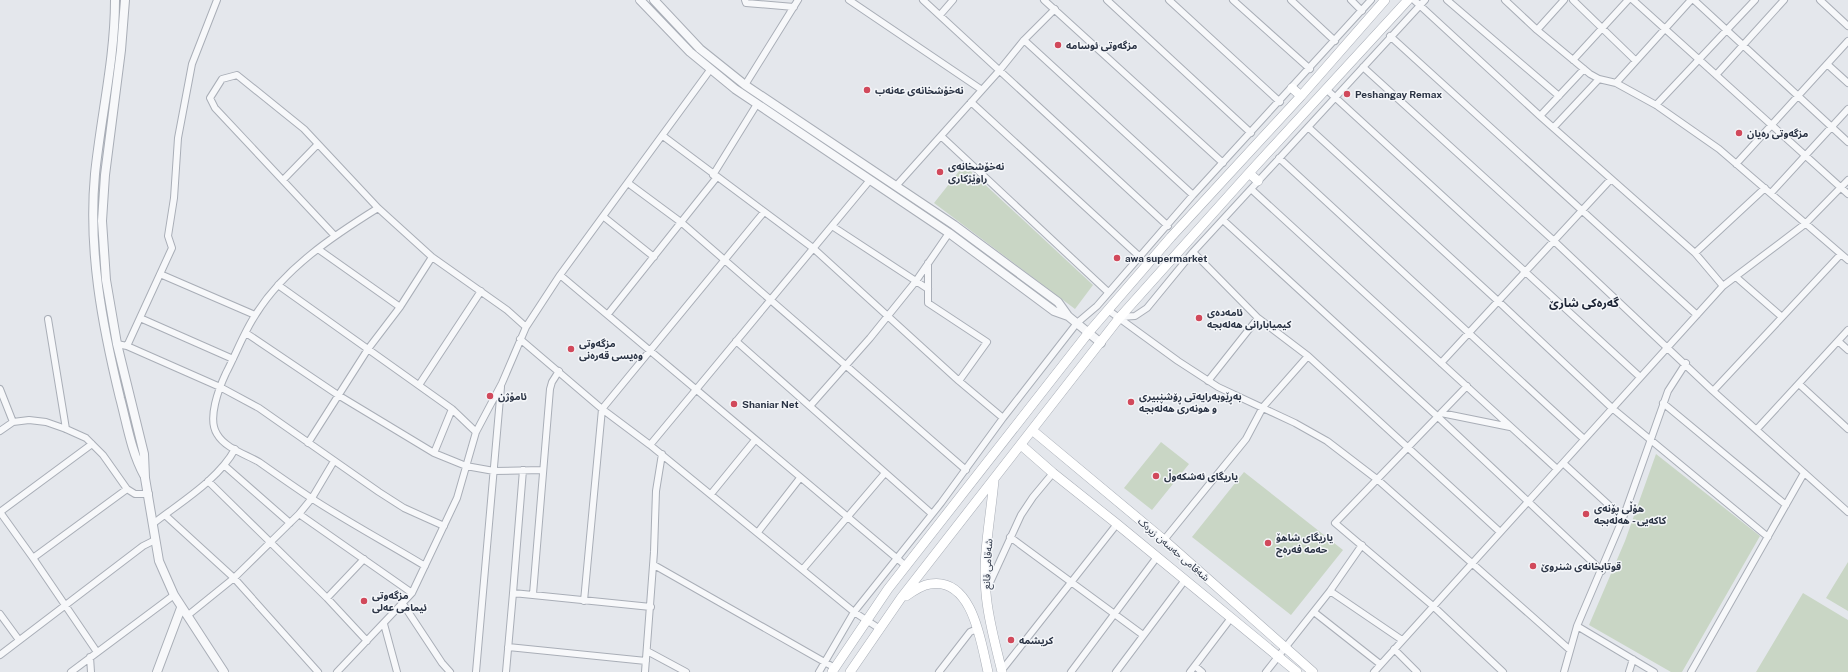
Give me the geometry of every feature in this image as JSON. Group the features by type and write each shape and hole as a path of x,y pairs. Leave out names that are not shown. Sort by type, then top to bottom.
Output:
{"main road":[{"path":"833,670 866,620 906,566 1089,332 1108,310 1167,232 1301,96 1386,0"},
{"path":"853,671 901,598 1120,318 1249,173 1408,0"},
{"path":"1292,88 1301,96"},
{"path":"1249,173 1258,181"},
{"name":"شەقامی حەسەن زیرەک","path":"1032,430 1164,540 1312,672"},
{"name":"شەقامی حەسەن زیرەک","path":"1021,445 1053,473 1158,557 1297,672"},
{"name":"شەقامی قانع","path":"994,479 985,570 985,592 1002,671"},
{"path":"901,598 931,584 945,585 960,592 972,609 988,672"},
{"path":"981,641 994,639"}],"street":[{"path":"115,0 111,49 95,175 92,223 96,281 109,351 133,448 145,478"},
{"path":"125,0 121,50 105,175 102,221 106,280 117,344 144,454 145,478 154,523 155,540 159,561 181,608 224,672"},
{"path":"127,346 172,248 168,236 174,198 178,138 192,64 217,0"},
{"path":"640,0 690,52 710,70 757,104 949,233 1054,311 1068,316"},
{"path":"654,0 700,49 745,85 954,225 1058,302 1068,316 1101,343"},
{"path":"745,0 746,3 794,7"},
{"path":"745,85 798,0"},
{"path":"849,0 982,90"},
{"path":"923,0 1167,232"},
{"path":"940,15 953,0"},
{"path":"1044,0 1223,163"},
{"path":"1107,0 1251,133"},
{"path":"1169,0 1280,102"},
{"path":"1233,0 1310,69"},
{"path":"1291,0 1335,41"},
{"path":"1351,0 1362,11"},
{"path":"819,672 854,612 966,470 1003,418 1077,323 1097,306 1140,257 1167,232 1193,195 1280,102 1372,0"},
{"path":"1414,0 1422,2 1540,116 1695,253 1723,286"},
{"path":"1447,0 1559,96"},
{"path":"1505,0 1537,30 1584,69 1600,79 1616,83 1656,105 1736,164 1771,193 1804,224 1848,260"},
{"path":"1537,30 1564,0"},
{"path":"1573,0 1636,60"},
{"path":"1573,60 1628,0"},
{"path":"1633,0 1666,28 1699,60 1848,194"},
{"path":"1616,83 1692,0 1848,142"},
{"path":"1656,105 1755,0"},
{"path":"1716,75 1784,0"},
{"path":"1820,0 1848,26"},
{"path":"1120,318 1135,316 1144,311 1193,252 1422,2"},
{"path":"896,186 999,71 1024,40 1054,9"},
{"path":"1390,36 1697,315"},
{"path":"1024,40 1193,195"},
{"path":"1736,164 1848,41"},
{"path":"1827,64 1848,83"},
{"path":"1362,67 1553,240 1668,348 1686,363 1713,391 1848,512"},
{"path":"1540,116 1584,69"},
{"path":"337,672 344,669 367,641 412,593 457,498 476,432 502,383 526,327 560,275 604,217 710,70"},
{"path":"335,236 215,108 210,98 222,79 237,75 304,129 317,145 378,208 432,256 507,310 526,327"},
{"path":"1554,127 1600,79"},
{"path":"1326,88 1640,377"},
{"path":"971,102 1140,257"},
{"path":"608,314 682,223 715,176 757,104"},
{"path":"1771,193 1848,109"},
{"path":"1308,127 1612,408 1768,537"},
{"path":"805,136 810,129"},
{"path":"663,136 813,248 958,381 1003,418"},
{"path":"941,136 1108,292"},
{"path":"282,180 317,145"},
{"path":"1279,158 1584,440"},
{"path":"1441,363 1611,178"},
{"path":"650,445 870,180"},
{"path":"1374,672 1723,286 1804,224 1848,180"},
{"path":"628,183 682,223 966,470"},
{"path":"1695,253 1764,188"},
{"path":"1251,189 1557,469"},
{"path":"378,208 318,249 278,285 255,315 220,387 215,406 215,432 222,441 282,477 312,498 425,566"},
{"path":"584,601 602,409 764,212"},
{"path":"604,217 654,257"},
{"path":"1223,220 1439,414 1528,502 1602,571"},
{"path":"832,226 928,289"},
{"path":"810,406 916,281 949,233"},
{"path":"318,249 400,307"},
{"path":"1193,252 1258,318 1308,356 1500,532"},
{"path":"1713,391 1841,254"},
{"path":"308,443 368,349 400,307 432,256"},
{"path":"928,263 928,303 987,342 958,381"},
{"path":"160,274 255,315"},
{"path":"560,275 906,566"},
{"path":"1736,277 1782,316"},
{"path":"96,281 106,280"},
{"path":"278,285 452,409 476,432"},
{"path":"419,385 481,291"},
{"path":"1108,310 1218,387 1263,407 1327,441 1378,480 1570,650"},
{"path":"140,318 233,359"},
{"path":"1208,381 1258,318"},
{"path":"48,319 66,429"},
{"path":"1757,429 1848,330"},
{"path":"246,333 338,395 434,453 466,466 494,471 542,470"},
{"path":"520,339 602,409 662,454 854,612 880,629"},
{"path":"736,341 932,514"},
{"path":"1838,341 1848,350"},
{"path":"117,344 127,346 220,387 259,408 404,508 444,526"},
{"path":"1164,540 1246,439 1263,407 1308,356"},
{"path":"1564,672 1577,626 1602,571 1623,518 1663,403 1668,391 1686,363"},
{"path":"533,594 542,470 550,389 552,382 559,371"},
{"path":"476,672 502,383"},
{"path":"1799,384 1848,429"},
{"path":"1467,386 1335,523 1433,606 1503,672"},
{"path":"0,389 13,422"},
{"path":"1663,403 1786,505"},
{"path":"434,453 452,409"},
{"path":"1439,414 1512,427"},
{"path":"0,431 13,422 29,420 46,422 66,429 86,438 103,455 127,489 135,494 148,494"},
{"path":"711,494 755,440"},
{"path":"92,444 0,512 97,652"},
{"path":"154,523 225,466 235,449"},
{"path":"645,672 654,565 656,491 662,454"},
{"path":"187,616 234,578 299,514 312,498 334,461"},
{"path":"1563,463 1623,518"},
{"path":"225,466 290,523"},
{"path":"506,672 523,470"},
{"path":"803,569 885,473"},
{"path":"985,592 1010,537 1033,497 1053,473"},
{"path":"1691,672 1804,473"},
{"path":"758,532 800,478"},
{"path":"208,481 327,598 367,641"},
{"path":"33,558 127,489"},
{"path":"299,514 412,593"},
{"path":"165,515 234,578 318,672"},
{"path":"1002,671 1117,524"},
{"path":"1010,537 1143,635"},
{"path":"0,655 143,546 155,540"},
{"path":"1266,672 1284,647 1330,591 1362,546"},
{"path":"1071,672 1158,557"},
{"path":"327,598 364,559"},
{"path":"654,565 825,662 833,670"},
{"path":"1116,672 1185,580"},
{"path":"1330,591 1402,640"},
{"path":"513,593 651,607"},
{"path":"71,672 174,595"},
{"path":"403,604 442,663 450,672"},
{"path":"157,672 181,608"},
{"path":"1314,612 1380,664"},
{"path":"0,614 19,640"},
{"path":"1190,672 1231,618"},
{"path":"384,624 397,672"},
{"path":"1577,626 1654,672"},
{"path":"939,672 970,632 977,629"},
{"path":"508,647 646,661"},
{"path":"1394,649 1417,672"},
{"path":"647,652 686,672"},
{"path":"90,657 91,672"},
{"path":"1629,672 1633,659"},
{"path":"1195,666 1202,672"}],"green space":[{"path":"964,165 1093,285 1075,309 934,203"},
{"name":"یاریگای ئەشکەوڵ","path":"1161,442 1189,464 1152,510 1124,488"},
{"path":"1656,454 1760,536 1682,672 1671,672 1589,625 1625,541"},
{"name":"یاریگای شاهۆ حەمە فەرەج","path":"1244,472 1343,550 1291,615 1192,537"},
{"path":"1848,562 1848,611 1826,598"},
{"path":"1803,593 1848,620 1848,672 1756,672"}],"place":[{"name":"مزگەوتی ئوسامە","path":"1058,45"},
{"name":"نەخۆشخانەی عەنەب","path":"867,90"},
{"name":"Peshangay Remax","path":"1347,94"},
{"name":"مزگەوتی رەیان","path":"1739,133"},
{"name":"نەخۆشخانەی راوێژکاری","path":"940,172"},
{"name":"awa supermarket","path":"1117,258"},
{"name":"ئامەدەی کیمیابارانی هەلەبجە","path":"1199,318"},
{"name":"مزگەوتی وەیسی قەرەنی","path":"571,349"},
{"name":"ئامۆژن","path":"490,396"},
{"name":"بەڕێوبەرایەتی ڕۆشنبیری و هونەری هەڵەبجە","path":"1131,402"},
{"name":"Shaniar Net","path":"734,404"},
{"name":"یاریگای ئەشکەوڵ","path":"1156,476"},
{"name":"ھۆڵی بۆنەی کاکەیی - هەڵەبجە","path":"1586,514"},
{"name":"یاریگای شاهۆ حەمە فەرەج","path":"1268,543"},
{"name":"قوتابخانەی شنروێ","path":"1533,566"},
{"name":"مزگەوتی ئیمامی عەلی","path":"364,601"},
{"name":"کریشمە","path":"1011,640"}],"district":[{"name":"گەرەکی شارێ","path":"1584,303"}]}
